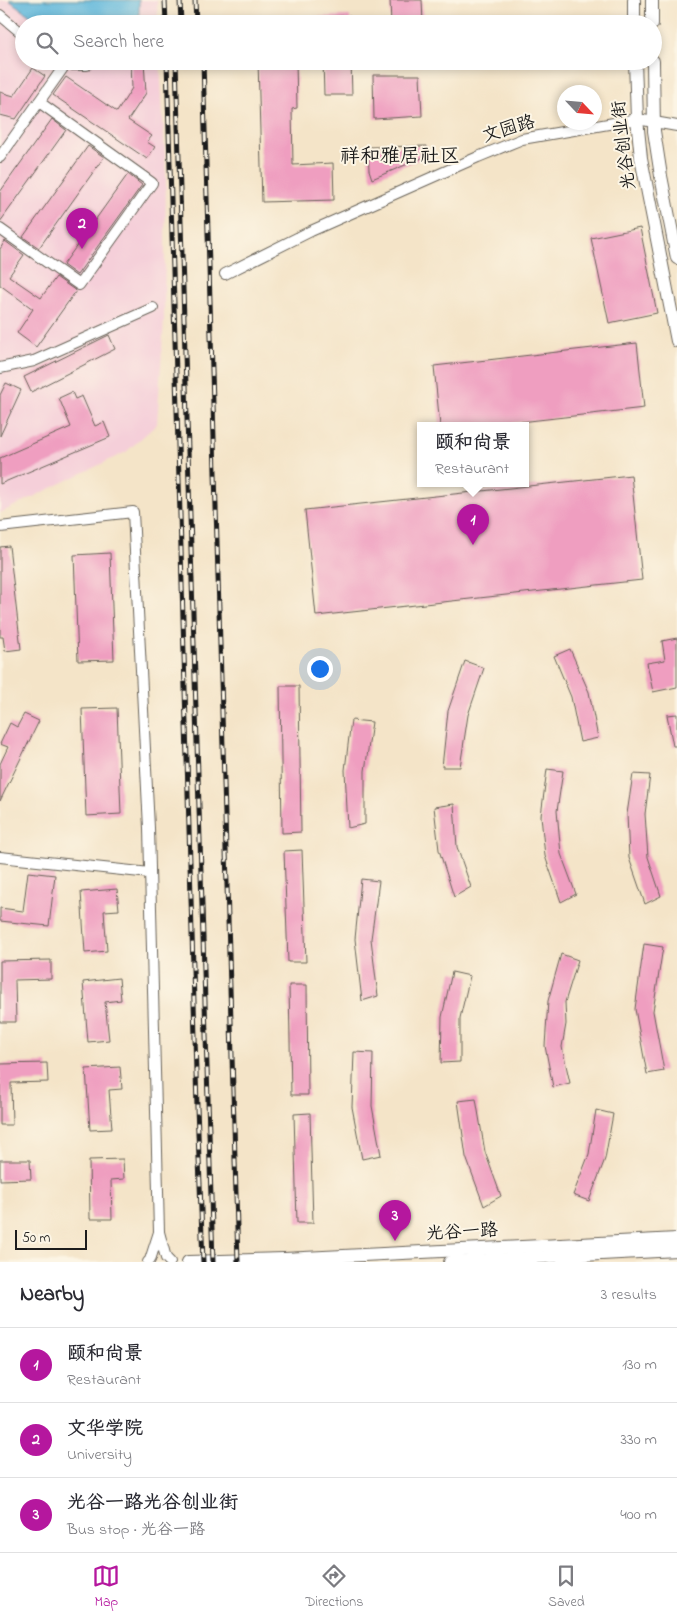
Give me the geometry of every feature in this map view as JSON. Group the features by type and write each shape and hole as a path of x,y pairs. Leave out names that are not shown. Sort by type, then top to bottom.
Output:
{"main road":[{"path":"634,0 634,15"},
{"path":"652,0 652,15"},
{"name":"光谷创业街","path":"635,70 641,158 677,341"},
{"name":"光谷创业街","path":"653,70 654,122 661,176 677,258"},
{"name":"光谷一路","path":"188,1262 284,1260 677,1239"},
{"name":"光谷一路","path":"450,1262 677,1250"}],"street":[{"path":"0,15 15,28"},
{"path":"0,157 61,70"},
{"path":"0,229 79,285 152,182 39,102"},
{"name":"文园路","path":"225,274 311,231 478,157 522,140 637,119 677,126"},
{"path":"0,368 34,361 153,308"},
{"path":"0,527 133,512 150,873 159,1232 166,1258 170,1262"},
{"path":"0,857 150,873"},
{"path":"148,1262 159,1232"}],"shaded area":[{"path":"0,0 157,0 158,15 15,15 15,70 160,70 166,178 164,320 157,424 126,452 0,513"}],"water":[{"path":"9,0 139,0 139,15 29,15"}],"building":[{"path":"390,0 422,0 423,15 391,15"},
{"path":"32,70 36,70 45,76 16,119 0,115 0,92 14,96"},
{"path":"131,70 145,70 146,93 128,120 152,136 147,142 155,147 147,159 53,95 66,77 117,112 132,88"},
{"path":"258,70 296,70 297,108 292,109 293,165 333,163 334,200 262,202"},
{"path":"323,70 351,70 352,95 324,95"},
{"path":"373,75 420,75 422,116 374,119"},
{"path":"52,119 66,130 0,222 0,192"},
{"path":"88,146 104,157 39,248 23,237"},
{"path":"427,146 427,156 372,179 369,170 368,147"},
{"path":"128,174 142,185 77,275 63,265"},
{"path":"640,228 657,313 609,323 591,238"},
{"path":"5,241 24,255 9,276 41,298 56,277 76,291 36,347 17,333 33,309 0,285 0,249"},
{"path":"109,335 115,349 31,392 24,377"},
{"path":"637,343 644,408 520,422 440,422 434,366"},
{"path":"6,383 21,390 0,436 0,395"},
{"path":"72,392 75,399 82,396 95,426 104,422 110,437 0,484 0,458 71,427 59,398"},
{"path":"631,475 642,580 316,616 305,510"},
{"path":"9,546 21,649 5,651 3,637 0,637 0,547"},
{"path":"110,553 114,660 78,661 74,555"},
{"path":"677,638 677,687 653,692 647,663 665,660 662,641"},
{"path":"570,649 589,692 598,738 580,742 571,697 554,656"},
{"path":"465,661 484,668 468,715 460,767 442,767 448,711"},
{"path":"280,686 299,686 301,832 282,833"},
{"path":"117,708 121,814 86,816 82,709"},
{"path":"24,714 39,721 0,801 0,764 8,747 0,744 10,723 17,727"},
{"path":"677,714 677,746 673,746 667,715"},
{"path":"351,720 372,722 365,771 365,824 348,828 345,770"},
{"path":"547,769 563,771 557,811 561,854 576,894 561,902 545,856 541,816"},
{"path":"633,774 650,775 645,814 648,857 661,896 645,904 629,858 627,814"},
{"path":"454,804 457,847 471,887 454,897 439,850 434,807"},
{"path":"302,850 306,962 288,962 284,851"},
{"path":"28,872 55,875 49,926 0,921 0,908 23,911"},
{"path":"361,879 379,881 371,939 378,996 362,1001 355,939"},
{"path":"117,889 119,910 104,911 107,951 85,953 81,892"},
{"path":"644,944 663,947 653,1011 664,1071 647,1074 635,1009"},
{"path":"561,954 578,960 565,1002 566,1024 562,1047 570,1083 553,1087 545,1046 548,1001"},
{"path":"51,960 51,979 15,980 16,1022 0,1022 0,961"},
{"path":"452,972 470,976 460,1018 460,1062 441,1063 442,1017"},
{"path":"119,978 121,1000 105,1002 109,1040 88,1042 83,982"},
{"path":"289,985 307,985 308,1095 291,1095"},
{"path":"354,1052 373,1053 372,1106 381,1155 362,1159 352,1107"},
{"path":"47,1063 48,1082 11,1083 12,1125 0,1125 0,1064"},
{"path":"120,1067 122,1089 109,1090 112,1129 90,1130 86,1069"},
{"path":"476,1099 485,1152 501,1196 484,1206 466,1157 458,1101"},
{"path":"596,1110 613,1114 605,1159 589,1201 573,1195 589,1154"},
{"path":"310,1113 313,1223 297,1223 294,1114"},
{"path":"123,1159 124,1179 111,1180 112,1219 90,1219 89,1160"},
{"path":"0,1160 30,1160 31,1179 0,1180"}],"railway":[{"path":"165,0 166,15"},
{"path":"180,0 181,15"},
{"path":"195,0 196,15"},
{"path":"167,70 203,1262"},
{"path":"176,70 213,1262"},
{"path":"203,70 238,1262"}],"place":[{"name":"文华学院","path":"82,249"},
{"name":"颐和尚景","path":"473,545"},
{"name":"光谷一路光谷创业街","path":"395,1241"}],"district":[{"name":"祥和雅居社区","path":"400,157"}]}
